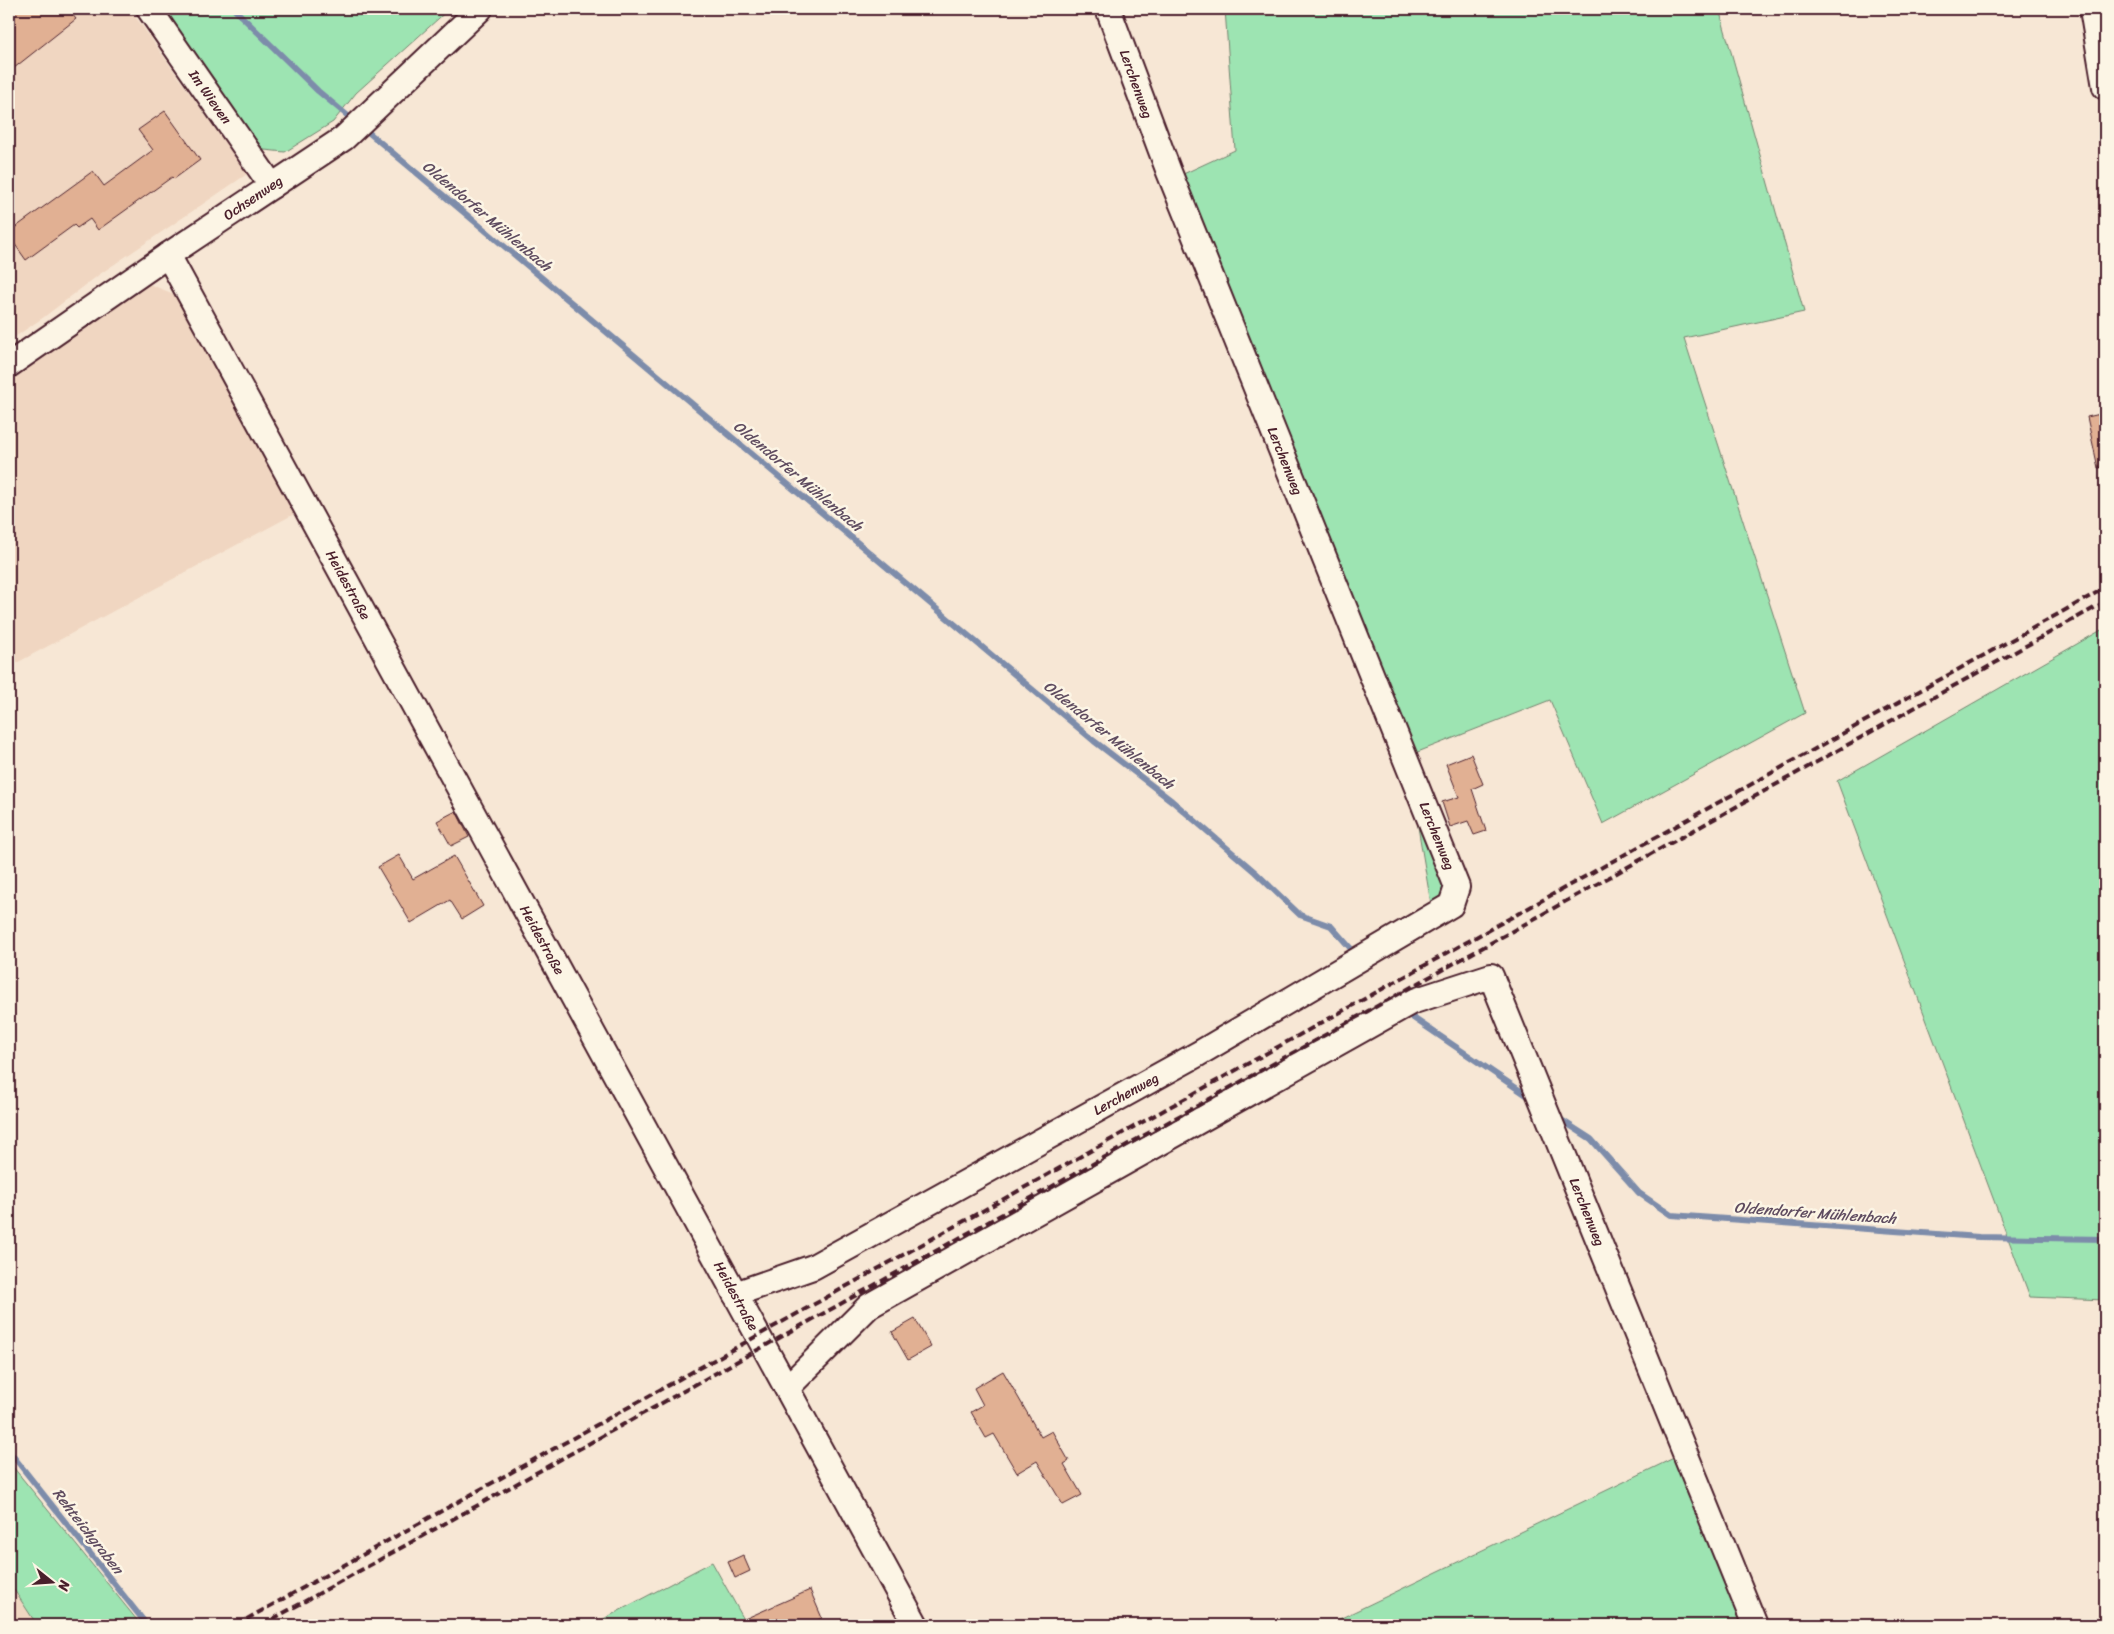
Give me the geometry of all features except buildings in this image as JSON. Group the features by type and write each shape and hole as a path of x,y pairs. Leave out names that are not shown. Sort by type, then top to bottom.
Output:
{"street":[{"name":"Im Wieven","path":"149,9 272,186"},
{"name":"Ochsenweg","path":"9,365 168,255 344,138 480,9"},
{"name":"Lerchenweg","path":"735,1294 813,1267 1190,1058 1451,905 1457,887 1172,181 1108,9"},
{"path":"2092,9 2105,87"},
{"name":"Heidestraße","path":"168,255 916,1625"},
{"name":"Lerchenweg","path":"787,1388 869,1306 1411,1002 1491,976 1755,1625"}],"shaded area":[{"path":"9,9 130,9 247,174 100,274 9,341"},
{"path":"149,284 174,294 296,513 9,667 9,382"},
{"path":"9,1582 37,1625 9,1625"}],"green space":[{"path":"157,9 449,9 356,93 333,122 285,152 264,150"},
{"path":"1225,9 1719,9 1804,312 1684,338 1805,713 1603,824 1550,700 1410,755 1179,176 1235,150"},
{"path":"2105,628 2105,1300 2030,1297 1837,781"},
{"path":"1415,809 1448,886 1444,901 1432,910"},
{"path":"1680,1455 1745,1625 1329,1624"},
{"path":"9,1462 141,1625 37,1625 9,1582"},
{"path":"712,1562 747,1625 592,1625"}],"waterway":[{"name":"Oldendorfer Mühlenbach","path":"234,9 318,91 354,121"},
{"name":"Oldendorfer Mühlenbach","path":"362,127 1094,741 1172,801 1255,872 1300,915 1331,926 1353,951"},
{"name":"Oldendorfer Mühlenbach","path":"1406,1013 1528,1096"},
{"name":"Oldendorfer Mühlenbach","path":"1560,1119 1591,1139 1639,1193 1671,1215 1979,1237 2105,1239"},
{"name":"Rehteichgraben","path":"9,1451 147,1625"}],"railway":[{"path":"236,1625 2105,588"},
{"path":"262,1625 2105,602"}]}
